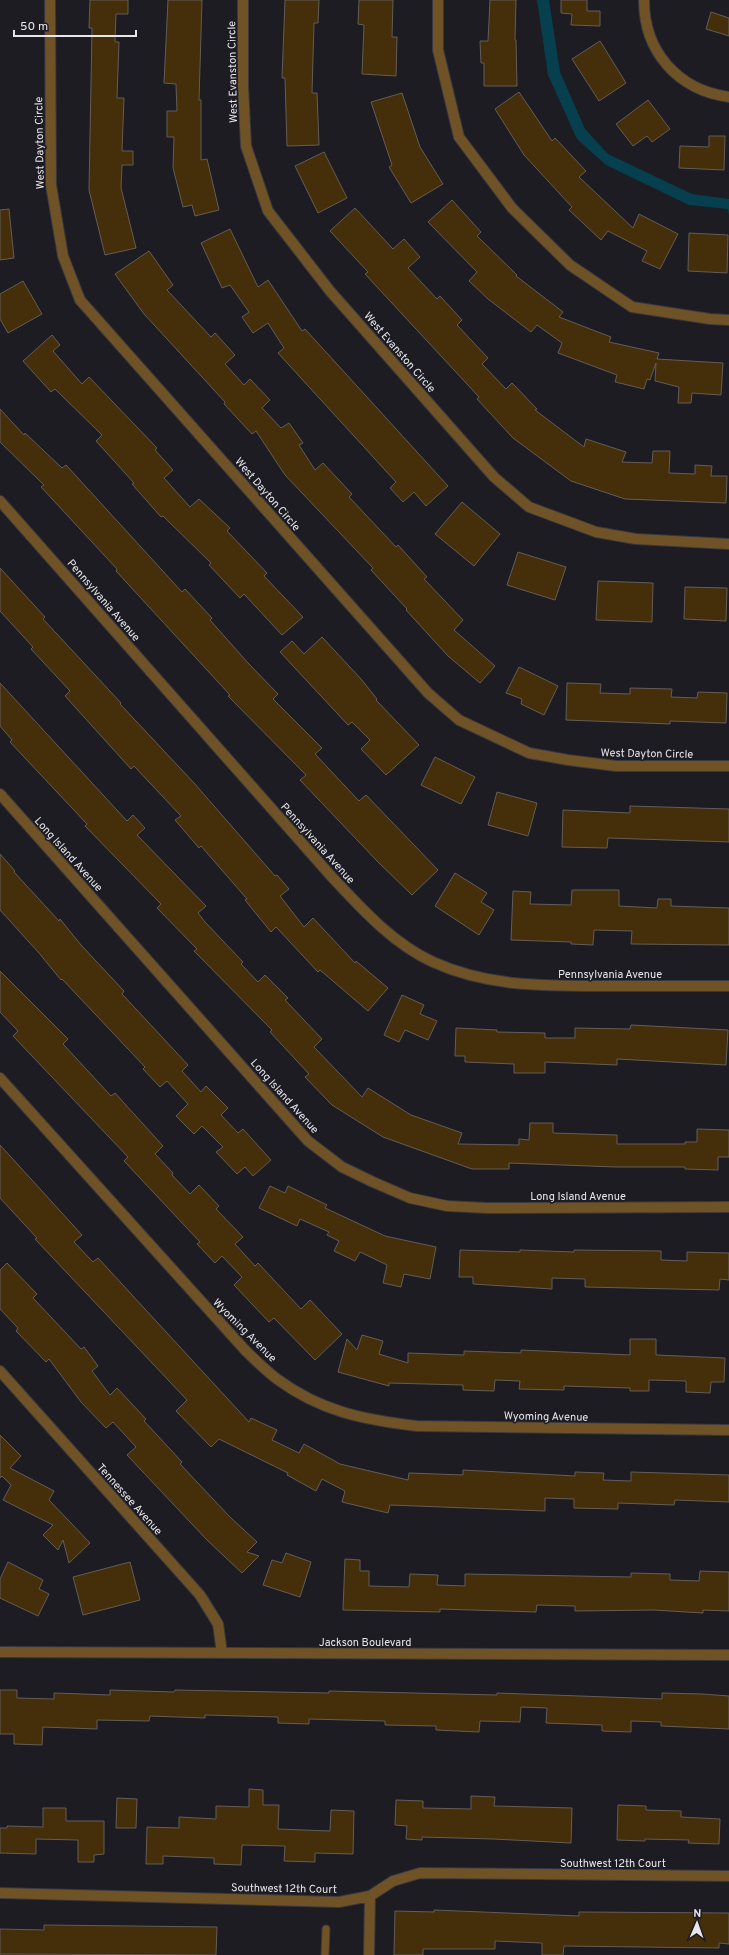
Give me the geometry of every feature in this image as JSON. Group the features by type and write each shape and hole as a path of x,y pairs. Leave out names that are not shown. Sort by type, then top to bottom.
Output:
{"street":[{"name":"West Dayton Circle","path":"50,0 51,185 63,256 80,300 428,693 458,720 529,753 616,766 729,766"},
{"name":"West Evanston Circle","path":"243,0 243,86 246,146 268,211 330,291 494,477 529,507 596,532 636,539 729,544"},
{"path":"438,0 438,50 459,137 512,208 570,265 632,307 710,319 729,320"},
{"path":"644,0 648,30 655,48 676,75 699,90 729,98"},
{"name":"Pennsylvania Avenue","path":"0,501 331,876 366,913 395,938 432,961 472,977 507,983 548,986 729,986"},
{"name":"Long Island Avenue","path":"0,794 308,1141 342,1167 410,1198 447,1206 487,1208 729,1207"},
{"name":"Wyoming Avenue","path":"0,1078 245,1350 276,1378 310,1399 343,1414 375,1421 417,1426 729,1430"},
{"name":"Tennessee Avenue","path":"0,1371 200,1596 218,1624 222,1653"},
{"name":"Jackson Boulevard","path":"0,1652 729,1655"},
{"name":"Southwest 12th Court","path":"0,1893 339,1902 370,1896 393,1881 420,1874 729,1876"},
{"path":"370,1896 370,1955"}],"lane":[{"path":"325,1955 326,1930"}],"water":[{"path":"537,0 549,0 560,72 585,129 608,154 692,194 729,199 729,215 728,209 689,205 606,165 577,139 548,75"}],"building":[{"path":"90,0 128,0 128,14 116,14 115,42 119,42 117,98 124,98 122,151 133,151 133,165 122,165 121,188 136,248 105,255 89,190 92,28 89,28"},
{"path":"168,0 202,0 199,100 201,100 201,160 207,159 219,210 195,216 192,205 183,207 173,168 174,137 167,137 167,111 177,111 176,84 164,83"},
{"path":"285,0 319,0 318,23 314,23 312,93 317,93 319,145 287,146 285,78 282,78"},
{"path":"359,0 393,0 392,37 397,37 396,76 362,74 364,25 358,24"},
{"path":"490,0 516,0 515,40 517,86 484,86 484,63 481,63 480,41 488,41"},
{"path":"561,0 587,0 587,11 600,11 600,26 571,25 572,14 561,13"},
{"path":"711,12 729,18 729,36 706,29"},
{"path":"600,41 626,83 599,101 572,59"},
{"path":"519,92 552,141 555,138 586,171 579,177 633,228 639,214 678,234 660,269 642,261 647,251 608,231 601,240 569,210 572,207 524,155 495,109"},
{"path":"402,93 420,147 443,184 411,203 389,167 392,165 371,102"},
{"path":"648,100 670,129 652,142 647,136 633,146 616,124"},
{"path":"709,136 725,136 724,170 679,168 680,146 709,147"},
{"path":"324,152 347,198 318,213 295,166"},
{"path":"452,200 481,232 477,236 517,275 516,276 563,312 559,317 611,337 609,342 659,353 657,359 723,363 721,395 692,393 691,403 678,403 679,387 655,381 656,363 650,380 647,379 644,389 615,382 617,375 558,353 562,343 537,325 531,332 488,299 469,281 477,272 428,222"},
{"path":"355,208 393,249 404,239 420,257 408,268 437,299 440,296 462,320 457,325 488,358 482,364 506,389 512,383 537,409 535,410 584,447 586,439 626,452 622,462 652,463 653,451 670,451 669,473 695,474 695,465 712,466 711,476 727,476 726,503 625,499 571,481 513,438 477,399 479,397 365,274 368,272 330,231"},
{"path":"9,209 14,258 0,260 0,210"},
{"path":"230,229 258,287 268,280 302,331 305,329 448,486 426,506 414,492 403,502 390,488 396,482 278,353 284,348 268,323 253,333 242,317 249,312 230,285 222,288 201,243"},
{"path":"689,233 728,235 727,273 688,271"},
{"path":"149,251 173,285 167,290 211,337 215,333 235,355 225,364 244,385 250,379 270,400 262,408 281,428 289,423 303,443 299,445 315,470 323,463 352,494 349,497 396,547 398,545 427,577 424,579 463,620 454,630 495,666 480,683 448,656 406,610 407,609 371,570 373,568 285,475 256,431 252,434 224,404 225,402 144,314 115,274"},
{"path":"23,281 42,314 8,333 0,319 0,294"},
{"path":"52,335 60,345 53,351 82,384 89,377 157,448 155,450 173,470 164,478 190,507 199,499 230,528 227,531 267,573 264,576 303,617 282,635 244,594 240,598 209,565 211,563 163,516 161,517 132,484 134,483 96,441 102,435 55,389 51,392 23,361"},
{"path":"0,409 24,435 25,433 62,468 66,465 182,592 185,589 212,618 210,620 248,663 278,694 273,699 322,748 315,754 359,801 366,795 438,870 412,895 378,862 300,780 306,775 228,696 230,695 41,487 44,485 0,442"},
{"path":"462,502 500,534 474,566 435,534"},
{"path":"518,552 566,567 555,600 507,585"},
{"path":"0,568 45,617 43,619 194,783 275,876 277,875 289,889 280,896 304,927 313,918 355,963 356,961 388,988 368,1011 320,970 318,972 276,927 271,932 245,900 247,899 201,846 199,848 175,820 181,816 134,766 131,769 65,696 70,691 31,649 33,647 0,611"},
{"path":"598,581 653,583 652,622 596,620"},
{"path":"685,587 727,588 726,621 684,619"},
{"path":"322,637 361,679 377,699 376,700 419,745 386,775 361,749 370,740 352,722 348,725 280,652 292,641 304,654"},
{"path":"519,667 558,686 544,715 521,704 522,699 506,693"},
{"path":"0,683 127,821 133,815 145,828 137,835 206,906 198,913 205,922 243,962 241,964 258,982 265,975 288,998 285,1000 322,1039 314,1047 362,1097 368,1088 411,1115 462,1133 458,1144 519,1145 519,1139 529,1140 530,1123 553,1123 553,1133 617,1135 617,1144 685,1144 685,1142 697,1142 697,1129 729,1130 729,1157 718,1157 718,1170 685,1169 685,1167 616,1167 509,1163 509,1169 472,1169 383,1137 332,1105 305,1077 309,1074 270,1032 272,1030 194,951 197,949 157,908 161,904 85,826 87,824 10,742 12,740 0,726"},
{"path":"567,683 601,684 600,693 630,694 630,688 672,689 671,697 697,698 698,692 727,693 726,723 670,721 670,724 566,720"},
{"path":"435,757 475,777 461,804 421,785"},
{"path":"497,792 537,803 528,836 488,825"},
{"path":"630,806 729,809 729,842 608,838 607,848 562,847 563,810 630,813"},
{"path":"0,854 15,871 14,872 59,921 60,919 81,945 124,991 122,994 188,1065 182,1071 201,1092 206,1086 228,1108 221,1115 238,1133 243,1129 271,1160 253,1176 245,1167 237,1174 216,1152 223,1147 202,1126 194,1134 176,1116 188,1104 167,1081 160,1087 143,1069 145,1067 62,979 61,980 0,910"},
{"path":"455,873 487,893 481,902 494,910 479,935 435,906"},
{"path":"572,890 619,890 619,906 657,908 658,899 671,899 671,906 729,908 729,945 631,944 632,931 594,930 593,945 571,944 571,942 511,940 513,891 531,892 530,904 571,905"},
{"path":"0,971 68,1039 63,1044 111,1096 115,1093 163,1146 155,1154 173,1173 172,1175 190,1194 199,1185 219,1206 216,1209 243,1237 235,1244 255,1266 258,1263 301,1309 310,1300 342,1334 315,1360 274,1318 269,1322 234,1285 242,1277 222,1256 215,1263 197,1244 200,1242 124,1161 128,1157 13,1036 18,1031 0,1012"},
{"path":"402,995 424,1005 420,1014 437,1021 428,1040 405,1030 399,1042 384,1035"},
{"path":"631,1025 728,1030 726,1065 617,1059 617,1065 545,1062 545,1073 514,1073 514,1064 465,1062 465,1056 455,1056 456,1028 497,1030 497,1032 545,1033 545,1038 575,1038 575,1028 630,1029"},
{"path":"0,1145 82,1235 74,1242 93,1262 98,1258 249,1422 251,1418 277,1430 272,1440 299,1453 304,1444 340,1464 408,1480 409,1473 463,1475 463,1470 575,1476 575,1472 604,1473 603,1480 631,1481 631,1472 729,1475 729,1502 675,1500 674,1505 618,1503 618,1509 574,1508 574,1499 545,1498 545,1511 390,1505 388,1513 342,1502 345,1491 322,1479 316,1491 287,1475 288,1473 219,1439 211,1447 176,1411 187,1400 35,1239 37,1238 0,1198"},
{"path":"270,1186 285,1193 288,1186 327,1205 325,1208 385,1236 436,1247 430,1279 404,1274 401,1287 383,1283 387,1265 360,1252 355,1261 334,1251 339,1241 327,1235 329,1232 300,1219 297,1226 259,1208"},
{"path":"460,1250 520,1252 520,1250 574,1252 574,1250 661,1251 661,1260 687,1261 687,1252 729,1253 729,1280 720,1279 719,1290 585,1287 585,1279 552,1278 552,1289 473,1284 473,1277 459,1277"},
{"path":"7,1263 37,1294 33,1298 81,1349 84,1347 98,1366 92,1371 110,1395 117,1388 146,1419 144,1421 182,1462 180,1464 230,1517 257,1542 247,1552 259,1556 242,1573 207,1540 127,1455 136,1447 113,1422 106,1428 81,1402 49,1359 46,1362 16,1331 18,1328 0,1309 0,1270"},
{"path":"362,1335 383,1341 379,1354 408,1363 408,1353 464,1355 464,1351 521,1353 521,1350 630,1355 630,1339 656,1339 656,1355 725,1358 724,1382 711,1382 710,1393 686,1392 686,1381 649,1380 649,1391 630,1391 630,1388 564,1386 564,1390 519,1389 520,1381 495,1380 494,1391 463,1390 463,1385 389,1383 389,1386 338,1372 347,1339 357,1350"},
{"path":"0,1435 21,1456 10,1468 54,1491 49,1500 90,1543 69,1563 63,1540 58,1550 43,1535 53,1525 3,1500 11,1485 2,1476 0,1478"},
{"path":"286,1553 311,1562 300,1597 263,1585 272,1560 282,1563"},
{"path":"345,1559 360,1560 360,1571 369,1571 369,1586 409,1587 410,1574 438,1575 437,1585 465,1586 465,1574 631,1577 631,1573 670,1574 670,1580 699,1581 700,1571 729,1572 729,1611 703,1610 703,1613 654,1610 575,1611 575,1606 537,1605 536,1612 440,1609 440,1612 343,1610"},
{"path":"8,1562 43,1580 39,1589 49,1594 38,1616 0,1598 0,1579"},
{"path":"130,1562 140,1600 83,1615 73,1577"},
{"path":"0,1690 17,1690 17,1698 54,1699 54,1693 110,1695 110,1690 329,1693 329,1691 497,1695 497,1693 662,1699 662,1693 702,1694 729,1696 729,1729 661,1726 661,1722 631,1721 631,1732 602,1731 602,1725 546,1723 547,1708 521,1707 520,1722 480,1721 479,1732 436,1730 436,1726 385,1725 385,1721 309,1719 309,1724 278,1723 278,1717 205,1715 205,1718 150,1716 149,1721 97,1720 97,1729 43,1727 42,1745 14,1744 14,1734 0,1734"},
{"path":"249,1789 263,1790 263,1805 279,1805 278,1829 330,1831 331,1810 354,1811 353,1854 315,1853 315,1862 284,1861 285,1846 242,1845 241,1865 214,1864 214,1858 163,1856 163,1864 146,1864 147,1827 179,1828 179,1817 216,1819 216,1806 249,1807"},
{"path":"471,1796 495,1797 494,1806 572,1808 571,1843 422,1837 422,1840 406,1839 407,1826 395,1825 396,1800 423,1801 423,1808 471,1809"},
{"path":"117,1798 137,1799 136,1828 116,1828"},
{"path":"618,1805 646,1806 646,1810 681,1811 681,1817 720,1819 719,1844 688,1843 689,1840 617,1840"},
{"path":"43,1808 66,1808 66,1821 104,1821 104,1854 94,1855 94,1862 78,1862 78,1840 36,1839 36,1854 0,1853 0,1828 7,1828 7,1826 43,1827"},
{"path":"434,1910 579,1916 579,1912 729,1913 729,1944 719,1943 719,1948 564,1946 563,1955 542,1955 542,1943 495,1941 495,1949 423,1949 423,1955 394,1955 395,1911 434,1912"},
{"path":"44,1925 217,1927 216,1955 0,1954 0,1929 44,1930"}]}
